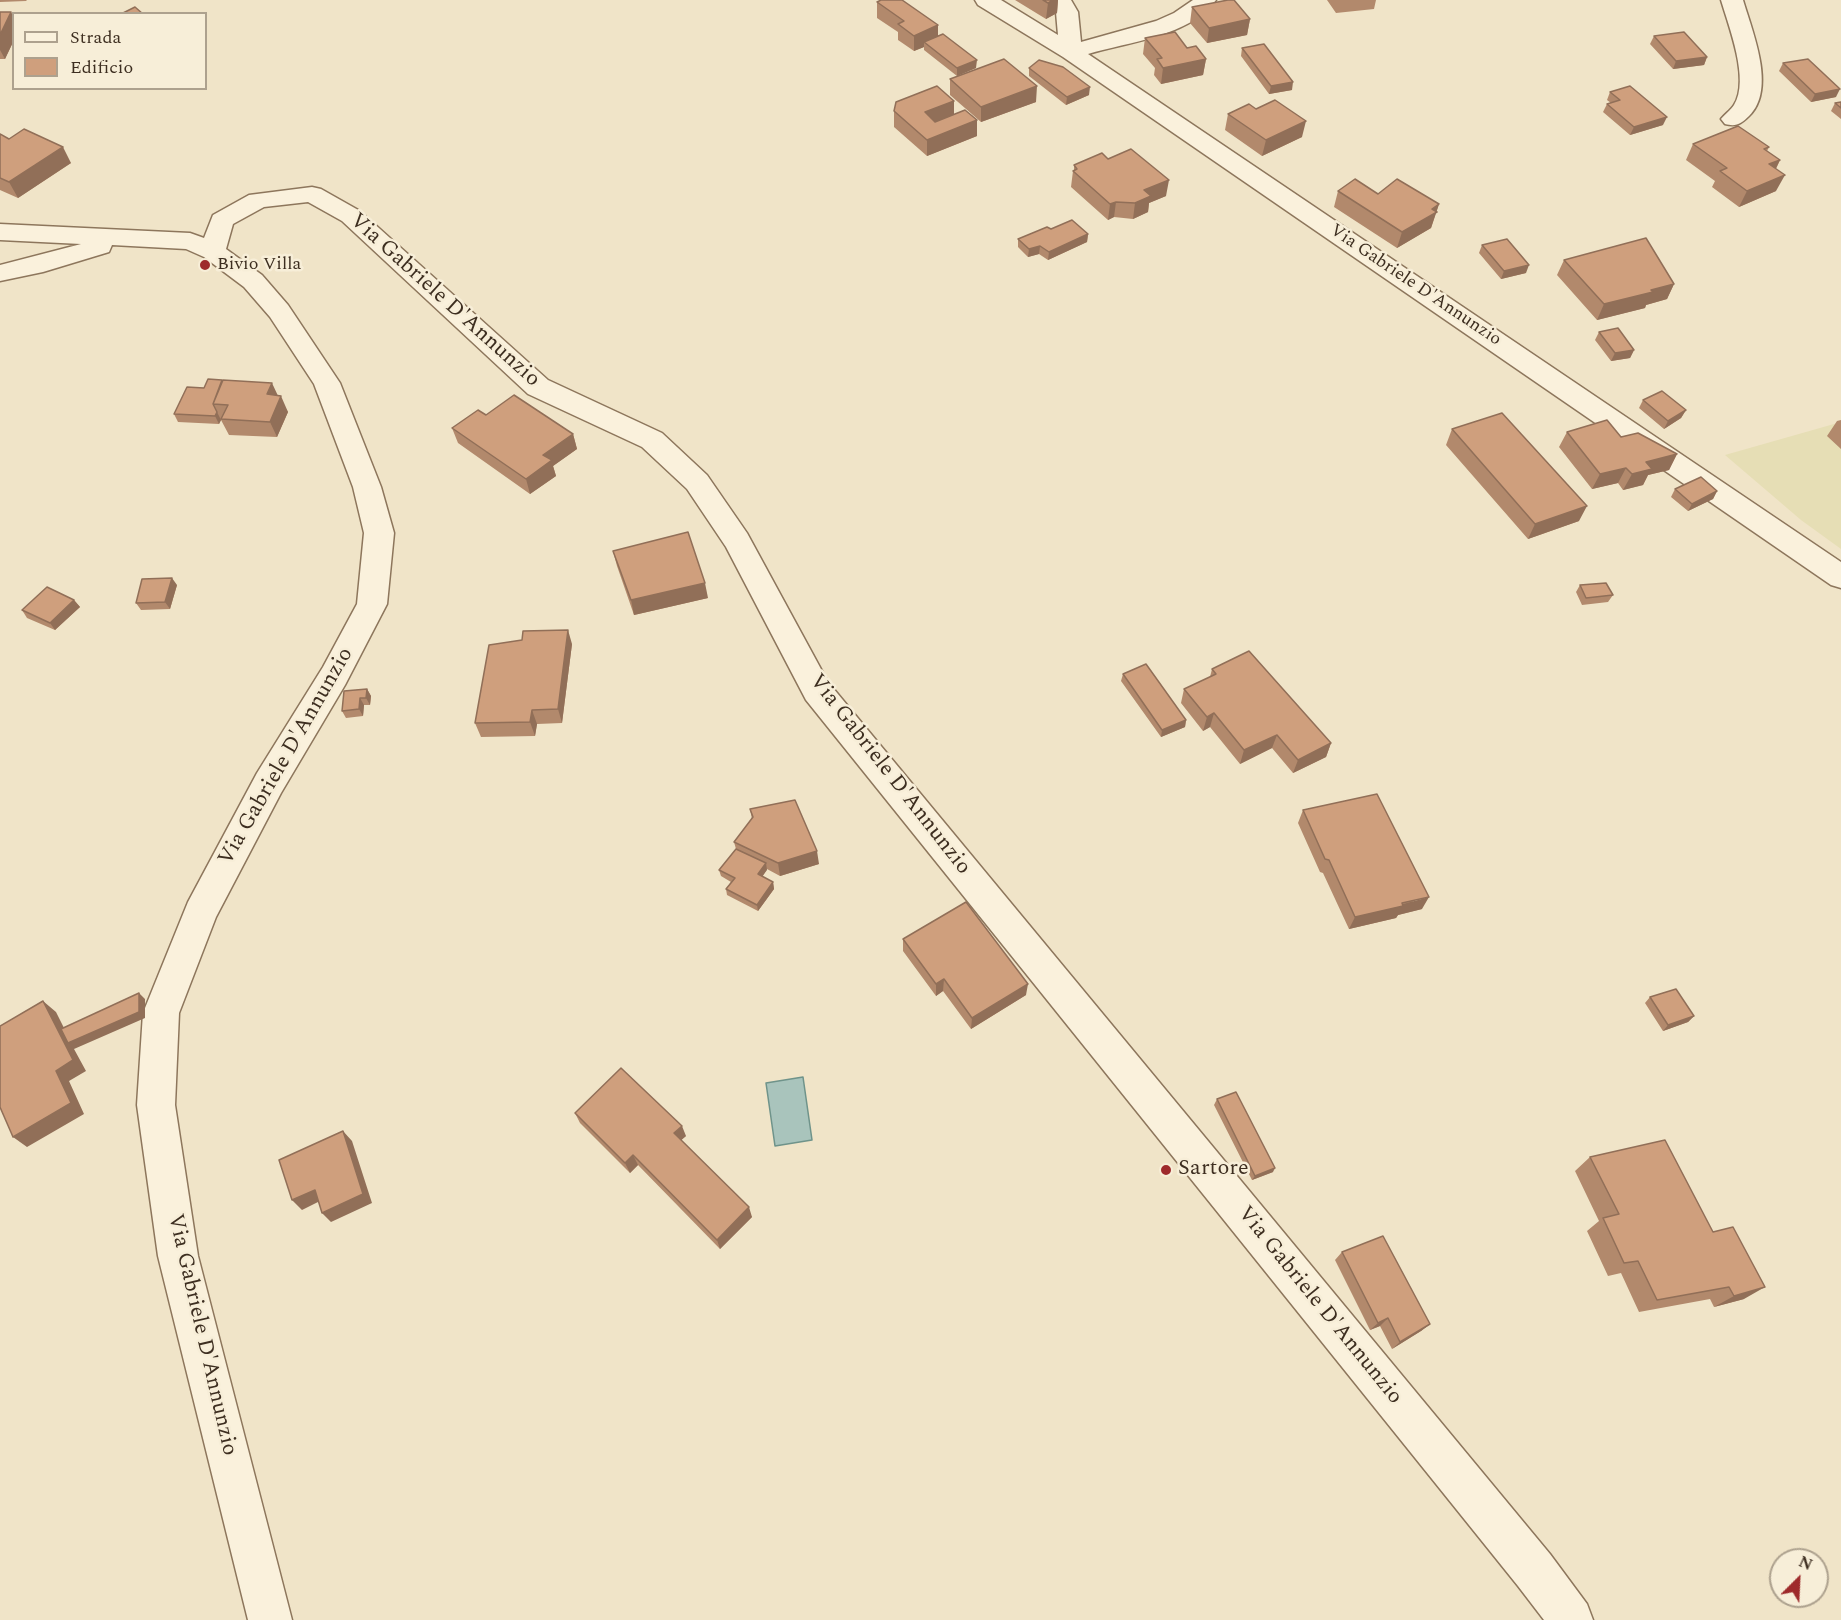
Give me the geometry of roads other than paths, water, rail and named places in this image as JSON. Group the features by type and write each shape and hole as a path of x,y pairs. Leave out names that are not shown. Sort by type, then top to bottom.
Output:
{"street":[{"name":"Via Gabriele D'Annunzio","path":"986,0 1071,52 1841,577"},
{"path":"1060,0 1067,12 1071,52 1095,43 1156,28 1179,19 1202,5 1205,0"},
{"path":"1732,0 1747,43 1750,72 1747,103 1741,114 1733,119"},
{"name":"Via Gabriele D'Annunzio","path":"270,1620 178,1256 156,1105 161,1014 200,913 269,783 334,676 372,604 379,533 367,487 327,383 279,311 260,288 213,251 222,220 258,200 312,194 351,216 538,387 652,440 697,482 737,541 818,691 1534,1570 1571,1620"},
{"path":"0,232 190,241 213,251"},
{"path":"0,273 34,266 125,239"}],"water":[{"path":"803,1077 812,1140 775,1146 766,1083"}],"place":[{"name":"Bivio Villa","path":"205,265"},
{"name":"Sartore","path":"1166,1170"}]}
